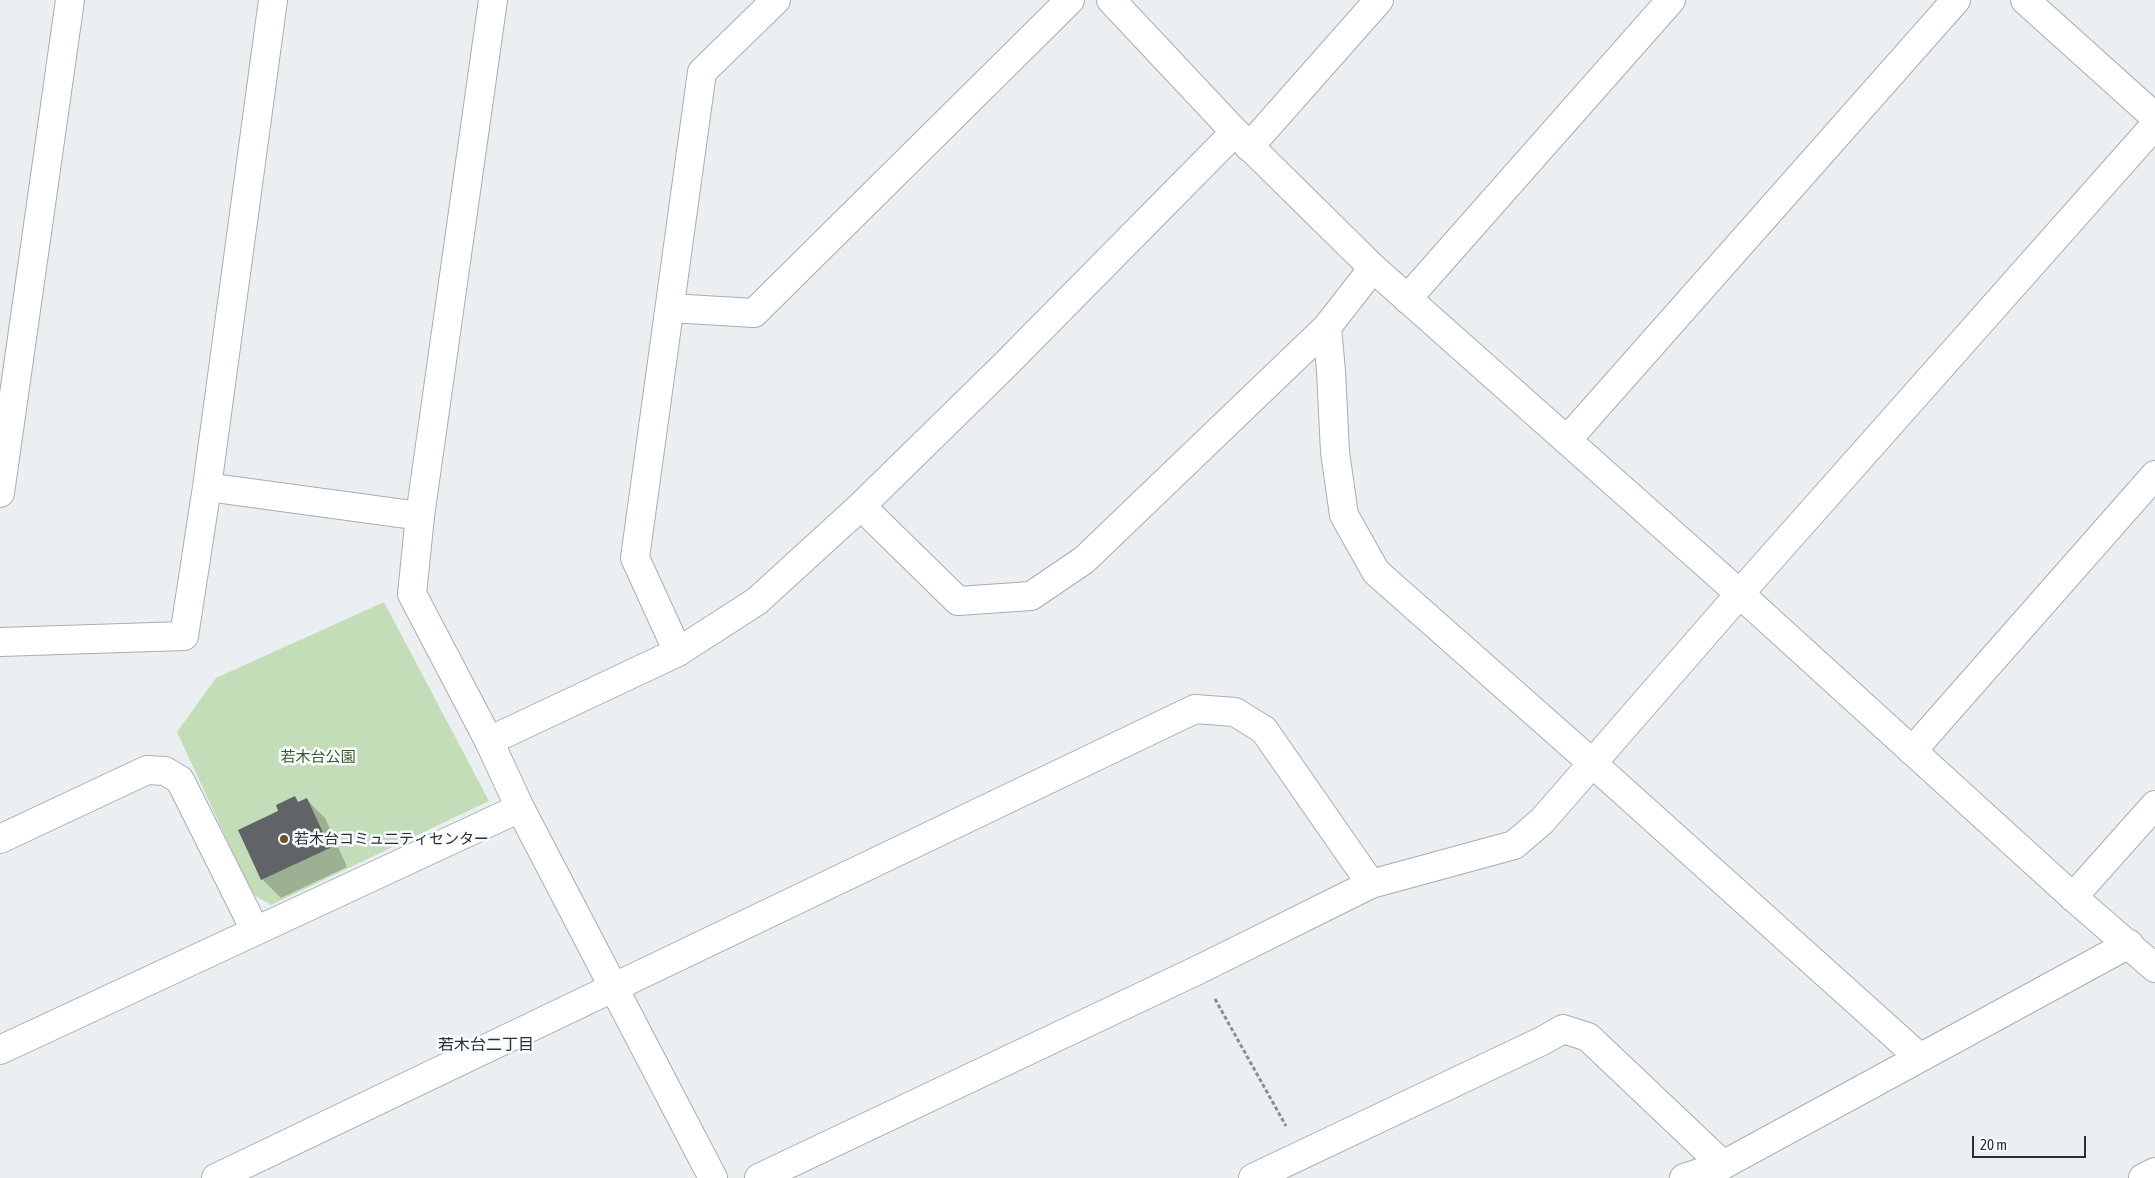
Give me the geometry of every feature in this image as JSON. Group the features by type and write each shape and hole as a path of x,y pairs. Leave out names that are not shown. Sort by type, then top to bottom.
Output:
{"street":[{"path":"0,493 11,331 70,0"},
{"path":"0,642 184,636 207,487 273,0"},
{"path":"493,0 420,516 412,594 490,741 520,808 712,1178"},
{"path":"678,652 635,558 702,72 776,0"},
{"path":"670,308 754,312 1070,0"},
{"path":"1112,0 1242,139 1373,268 1740,594 2073,897 2155,968"},
{"path":"490,741 678,652 757,600 861,506 1242,139 1379,0"},
{"path":"1407,298 1671,0"},
{"path":"1567,440 1956,0"},
{"path":"2025,0 2155,116"},
{"path":"759,1178 1198,970 1371,884 1514,845 1542,821 1591,762 2155,125"},
{"path":"861,506 958,601 1031,596 1084,560 1327,327 1373,268"},
{"path":"1327,327 1335,452 1344,515 1376,572 1591,762 1919,1057"},
{"path":"1912,751 2155,475"},
{"path":"207,487 420,516"},
{"path":"216,1178 1195,709 1235,712 1264,730 1371,884"},
{"path":"0,839 147,770 165,771 180,780 255,930"},
{"path":"2073,897 2155,805"},
{"path":"0,1050 520,808"},
{"path":"1684,1178 1723,1165 2129,944"},
{"path":"1253,1178 1542,1041 1563,1029 1588,1037 1723,1165"},
{"path":"2143,1178 2155,1172"}],"path":[{"path":"1198,970 1302,1154"}],"green space":[{"name":"若木台公園","path":"384,602 489,801 271,905 252,894 177,732 216,678"}],"building":[{"name":"若木台コミュ二ティセンター","path":"295,796 298,802 307,798 330,848 261,880 238,830 278,811 276,805"}],"place":[{"name":"若木台コミュ二ティセンター","path":"284,839"}],"district":[{"name":"若木台二丁目","path":"486,1045"}]}
